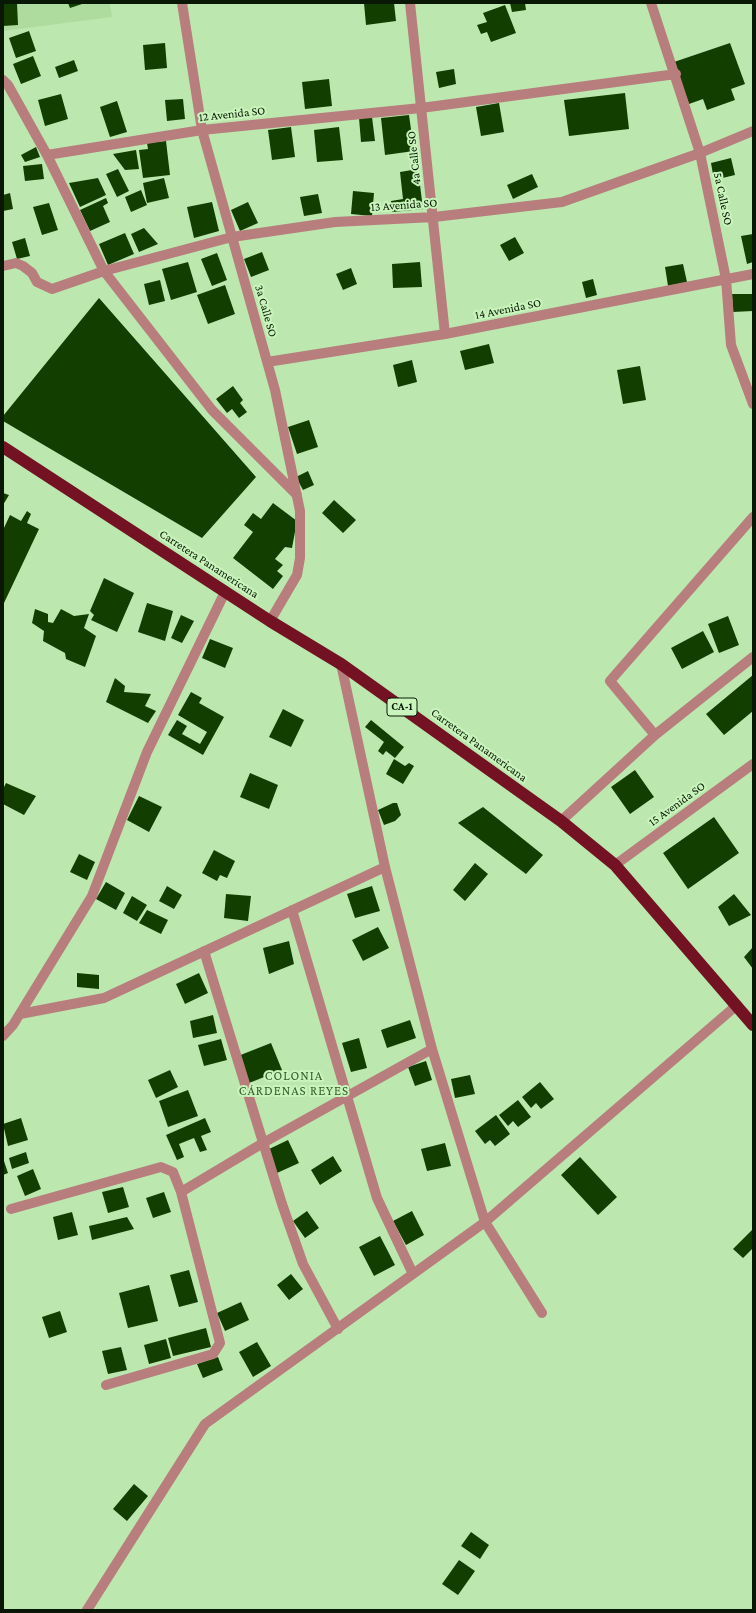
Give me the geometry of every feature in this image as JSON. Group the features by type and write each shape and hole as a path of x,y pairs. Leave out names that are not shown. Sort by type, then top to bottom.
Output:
{"highway":[{"name":"Carretera Panamericana","path":"3,447 270,621 341,664 561,821 615,864 753,1025"}],"street":[{"name":"3a Calle SO","path":"182,3 202,130 275,390 300,511 300,558 297,575 270,621"},
{"name":"4a Calle SO","path":"410,3 434,217 445,334"},
{"name":"5a Calle SO","path":"651,3 676,74 700,153 726,279 731,344 753,404"},
{"name":"12 Avenida SO","path":"47,155 202,130 422,108 676,74"},
{"path":"3,80 8,85 47,155 104,272 212,410 297,495"},
{"name":"13 Avenida SO","path":"3,266 16,264 23,266 32,273 37,282 52,290 104,272 232,237 335,222 434,217 562,202 700,153 753,131"},
{"name":"14 Avenida SO","path":"267,362 445,334 753,274"},
{"path":"655,735 610,681 753,517"},
{"path":"3,1036 20,1014 92,896 147,752 225,592"},
{"path":"561,821 655,735 753,657"},
{"path":"341,664 385,867 432,1050 485,1222 542,1313"},
{"name":"15 Avenida SO","path":"615,864 753,764"},
{"path":"20,1014 104,998 385,867"},
{"path":"292,910 377,1198 413,1274"},
{"path":"204,951 262,1143 303,1264 338,1328"},
{"path":"87,1610 205,1424 485,1222 737,1005"},
{"path":"181,1192 262,1143 432,1050"},
{"path":"11,1209 161,1167 173,1172 181,1192 220,1343 213,1354 106,1385"}],"shaded area":[{"path":"3,3 128,3 110,4 112,17 3,31"}],"building":[{"path":"3,3 17,3 18,25 3,26"},
{"path":"68,3 85,3 70,8"},
{"path":"364,3 394,3 396,21 366,25"},
{"path":"510,3 525,3 526,10 512,12"},
{"path":"505,5 516,33 491,42 487,32 481,34 477,25 487,22 483,13"},
{"path":"29,31 36,51 16,58 9,38"},
{"path":"165,43 167,68 145,70 143,45"},
{"path":"730,43 745,84 731,89 735,100 707,110 703,99 689,104 674,62"},
{"path":"33,56 41,76 21,84 13,64"},
{"path":"74,60 78,71 59,78 55,67"},
{"path":"454,69 456,84 439,88 436,72"},
{"path":"329,79 332,106 305,109 302,82"},
{"path":"625,93 629,129 569,136 564,100"},
{"path":"61,94 68,119 45,126 38,100"},
{"path":"183,99 185,119 167,121 165,100"},
{"path":"117,101 127,132 110,137 100,107"},
{"path":"499,103 504,132 481,136 476,107"},
{"path":"409,115 414,151 385,155 381,118"},
{"path":"372,117 375,141 361,142 359,118"},
{"path":"291,127 295,157 272,160 268,130"},
{"path":"339,127 343,160 317,162 314,130"},
{"path":"166,141 170,175 143,178 139,150 148,149 147,143"},
{"path":"36,147 40,157 25,162 21,155"},
{"path":"136,150 139,169 125,170 113,154"},
{"path":"731,158 735,175 714,180 711,163"},
{"path":"42,164 44,179 25,181 23,166"},
{"path":"118,169 129,191 117,197 106,174"},
{"path":"418,169 423,209 392,212 391,201 403,199 400,172"},
{"path":"532,174 538,187 513,199 507,185"},
{"path":"98,178 106,195 80,207 69,183"},
{"path":"164,178 169,198 147,203 143,183"},
{"path":"141,190 147,205 131,212 125,197"},
{"path":"353,191 374,193 372,216 351,214"},
{"path":"10,193 13,209 3,211 3,195"},
{"path":"318,194 322,213 304,216 300,197"},
{"path":"106,198 108,203 103,206 110,222 90,231 80,210"},
{"path":"212,202 219,231 194,238 187,207"},
{"path":"248,202 258,223 240,231 231,210"},
{"path":"49,203 58,230 42,235 33,207"},
{"path":"144,228 158,244 139,252 131,234"},
{"path":"125,233 134,254 108,265 99,244"},
{"path":"753,234 753,262 747,264 741,236"},
{"path":"515,237 524,253 509,261 500,245"},
{"path":"25,238 30,256 17,259 12,242"},
{"path":"262,252 269,270 251,277 244,259"},
{"path":"217,253 227,280 212,286 201,259"},
{"path":"188,262 197,292 171,300 162,269"},
{"path":"420,262 422,287 393,288 392,264"},
{"path":"683,264 687,282 668,286 665,267"},
{"path":"351,268 357,284 343,290 336,274"},
{"path":"593,279 597,295 586,298 582,282"},
{"path":"160,280 165,301 149,305 144,284"},
{"path":"225,285 235,314 208,324 197,295"},
{"path":"732,294 752,294 753,311 733,312"},
{"path":"99,298 256,477 202,538 3,421 3,416"},
{"path":"489,344 494,363 465,370 460,351"},
{"path":"412,360 417,382 398,387 393,365"},
{"path":"640,366 646,400 623,404 617,370"},
{"path":"233,386 243,400 240,403 247,412 239,418 232,409 227,413 216,399"},
{"path":"309,420 318,447 297,454 288,427"},
{"path":"308,471 314,485 303,490 296,477"},
{"path":"3,493 9,495 3,505"},
{"path":"334,500 356,520 343,533 322,513"},
{"path":"273,503 297,521 292,548 285,547 275,559 283,565 277,571 283,576 273,589 233,558 253,532 244,525 253,513 261,519"},
{"path":"27,511 31,514 27,523 39,529 4,603 3,530 10,515 21,521"},
{"path":"104,578 134,593 117,632 91,620 94,615 90,611"},
{"path":"147,603 173,611 165,641 138,632"},
{"path":"35,609 48,614 48,622 53,623 61,609 74,616 89,614 84,628 96,636 85,667 66,659 65,653 43,641 44,631 32,623"},
{"path":"181,615 194,621 182,643 171,638"},
{"path":"728,616 739,645 719,653 708,624"},
{"path":"703,631 714,652 682,669 671,648"},
{"path":"210,639 233,648 225,668 202,658"},
{"path":"753,675 753,711 724,735 706,714"},
{"path":"115,678 125,686 124,692 151,694 145,706 156,711 148,723 106,702"},
{"path":"191,692 202,698 199,703 224,717 203,755 168,735 177,720 187,726 182,734 200,744 207,732 178,715"},
{"path":"283,709 304,720 291,747 269,737"},
{"path":"371,720 404,747 395,758 386,751 383,755 378,751 384,742 365,727"},
{"path":"394,759 405,766 409,763 414,766 403,784 386,774"},
{"path":"635,770 654,797 630,814 611,787"},
{"path":"250,773 278,785 269,809 240,797"},
{"path":"6,783 36,796 24,815 3,804 3,789"},
{"path":"139,796 162,807 149,832 127,820"},
{"path":"393,803 397,803 401,815 395,821 384,825 378,810"},
{"path":"483,807 543,855 526,874 458,823"},
{"path":"714,817 739,853 688,889 663,853"},
{"path":"214,850 235,861 227,878 220,875 217,881 202,873"},
{"path":"79,854 95,862 87,880 70,872"},
{"path":"475,863 488,874 465,901 453,890"},
{"path":"106,882 125,893 116,910 96,899"},
{"path":"167,886 182,895 174,909 159,901"},
{"path":"372,886 380,911 355,918 347,894"},
{"path":"226,894 251,896 248,921 224,918"},
{"path":"734,894 751,915 729,926 718,907"},
{"path":"132,896 147,905 137,921 123,913"},
{"path":"147,910 168,920 161,934 139,923"},
{"path":"378,927 389,948 363,961 352,940"},
{"path":"289,941 294,964 269,974 263,948"},
{"path":"753,947 753,969 744,957"},
{"path":"77,973 99,975 99,989 77,987"},
{"path":"199,973 208,993 185,1004 176,984"},
{"path":"213,1015 217,1033 193,1038 190,1021"},
{"path":"410,1020 416,1038 387,1048 381,1030"},
{"path":"359,1038 367,1068 351,1072 342,1043"},
{"path":"221,1039 227,1060 204,1066 198,1045"},
{"path":"271,1043 282,1070 249,1083 238,1056"},
{"path":"426,1061 432,1080 415,1086 408,1067"},
{"path":"170,1070 178,1087 156,1098 148,1080"},
{"path":"470,1075 475,1094 455,1098 451,1079"},
{"path":"540,1082 554,1099 541,1109 536,1103 531,1108 522,1097"},
{"path":"188,1090 198,1116 168,1127 159,1101"},
{"path":"518,1100 531,1117 518,1127 513,1121 508,1126 499,1115"},
{"path":"496,1115 510,1134 495,1146 490,1140 485,1144 475,1131"},
{"path":"21,1118 28,1140 8,1146 3,1124"},
{"path":"205,1118 211,1132 201,1136 207,1150 200,1152 194,1138 179,1144 184,1157 177,1160 166,1135"},
{"path":"288,1140 299,1163 277,1173 267,1150"},
{"path":"445,1143 451,1166 427,1171 421,1149"},
{"path":"26,1152 29,1163 12,1169 9,1158"},
{"path":"333,1156 342,1171 320,1185 311,1170"},
{"path":"580,1157 617,1197 598,1215 561,1175"},
{"path":"3,1158 8,1173 3,1175"},
{"path":"33,1169 41,1189 25,1196 17,1176"},
{"path":"123,1187 129,1207 108,1213 102,1192"},
{"path":"164,1192 171,1212 153,1218 146,1198"},
{"path":"307,1211 319,1228 305,1238 293,1221"},
{"path":"412,1211 424,1235 406,1245 393,1221"},
{"path":"72,1212 78,1235 58,1240 53,1217"},
{"path":"127,1217 134,1229 92,1240 89,1226"},
{"path":"753,1229 753,1248 743,1258 733,1249"},
{"path":"380,1236 395,1265 374,1276 359,1247"},
{"path":"189,1270 198,1302 179,1307 170,1275"},
{"path":"291,1274 303,1289 289,1300 277,1285"},
{"path":"149,1285 158,1321 128,1328 119,1293"},
{"path":"241,1302 249,1320 225,1331 217,1313"},
{"path":"60,1311 67,1332 49,1338 42,1317"},
{"path":"206,1328 211,1347 173,1356 168,1338"},
{"path":"166,1339 171,1358 149,1364 144,1345"},
{"path":"257,1342 271,1366 253,1377 239,1352"},
{"path":"121,1347 127,1370 108,1374 102,1351"},
{"path":"218,1357 223,1370 203,1378 197,1364"},
{"path":"134,1484 148,1496 127,1521 113,1509"},
{"path":"471,1532 489,1545 480,1559 461,1546"},
{"path":"459,1560 475,1571 458,1595 442,1584"}],"district":[{"name":"COLONIA CÁRDENAS REYES","path":"294,1084"}]}
